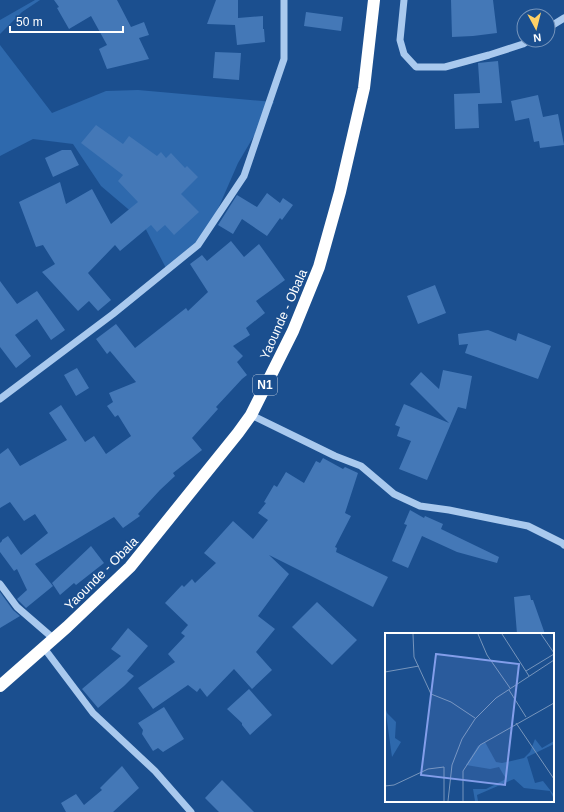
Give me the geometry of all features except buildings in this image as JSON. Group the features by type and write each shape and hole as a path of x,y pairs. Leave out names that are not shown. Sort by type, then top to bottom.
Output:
{"highway":[{"name":"Yaounde - Obala","path":"0,686 44,648 130,567 251,415 293,330 319,267 340,192 364,88 374,0"}],"street":[{"path":"0,399 114,314 198,245 244,176 284,60 284,0"},
{"path":"404,0 400,40 404,54 416,67 445,67 516,46"},
{"path":"251,415 335,456 361,466 394,494 420,506 449,510 528,526 564,545"},
{"path":"0,584 17,607 54,638"},
{"path":"44,648 93,713 155,771 191,812"}],"shaded area":[{"path":"35,0 40,0 22,12 0,34 0,20"},
{"path":"0,45 52,113 106,91 138,90 274,102 238,163 207,234 167,270 141,220 101,186 73,144 33,139 0,156"}]}
